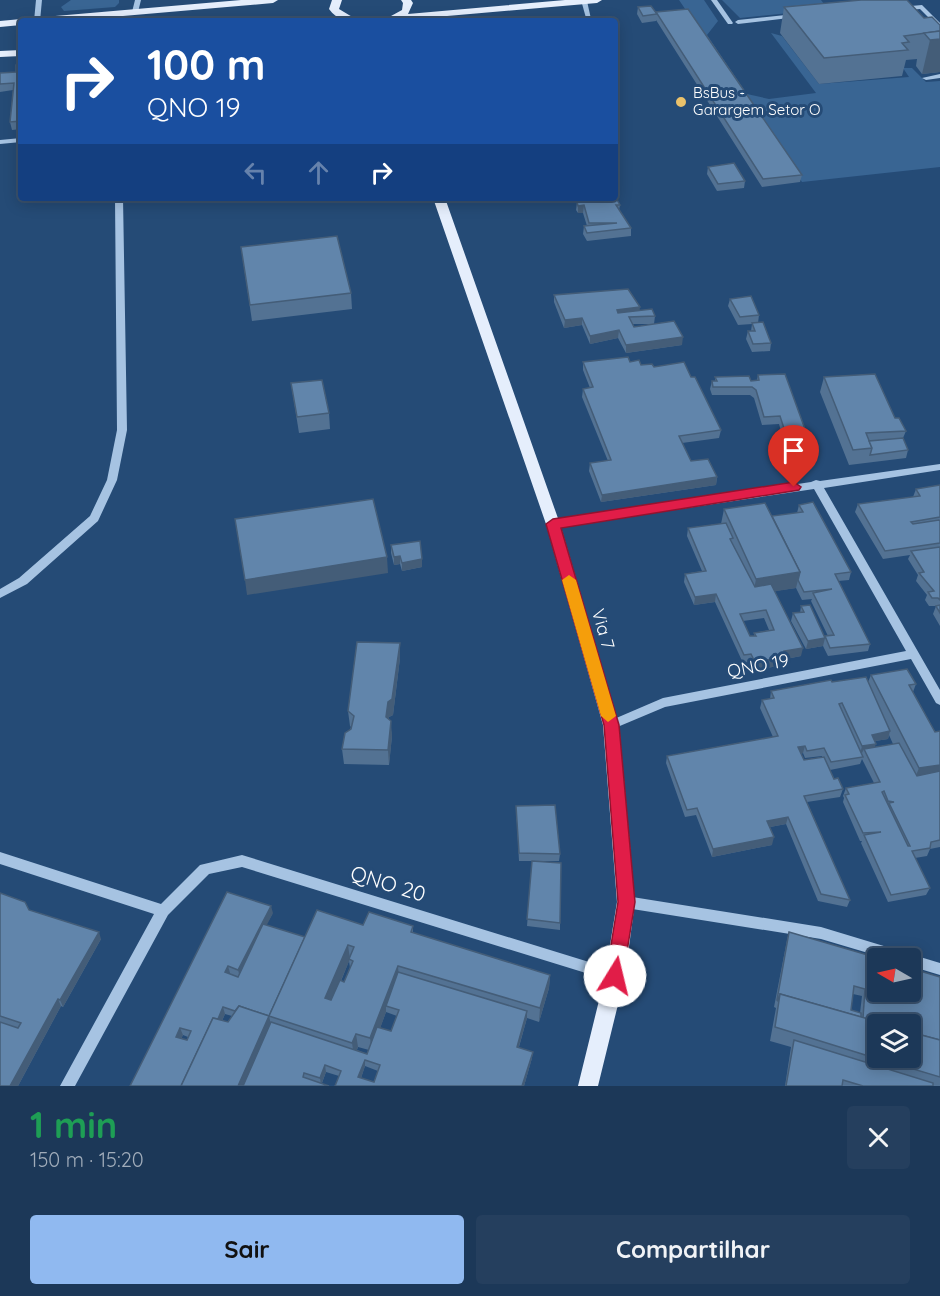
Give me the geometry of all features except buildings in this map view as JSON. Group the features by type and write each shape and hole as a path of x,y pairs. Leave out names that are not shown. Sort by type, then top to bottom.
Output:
{"main road":[{"path":"70,18 273,0"},
{"path":"337,0 334,9 338,14 347,18"},
{"path":"394,18 406,11 408,3 406,0"},
{"path":"411,18 597,0"},
{"path":"0,24 18,22"},
{"path":"0,54 18,52"},
{"name":"Via 7","path":"440,201 553,524 611,725 626,902 615,976 588,1086"}],"street":[{"path":"135,12 138,0"},
{"path":"714,0 730,23"},
{"path":"584,1 589,18"},
{"path":"37,18 39,3"},
{"path":"891,3 904,16"},
{"path":"887,10 922,7 940,28"},
{"path":"738,22 808,15"},
{"path":"929,29 940,28"},
{"path":"926,78 940,76"},
{"path":"0,142 18,140"},
{"path":"0,594 23,581 94,518 112,480 122,430 119,201"},
{"path":"553,524 940,466"},
{"path":"816,483 915,654 935,680 940,700"},
{"name":"QNO 19","path":"611,725 663,704 915,654"},
{"path":"0,858 164,911"},
{"name":"QNO 20","path":"67,1086 164,911 205,869 242,861 615,976"},
{"path":"626,902 820,933 870,948"},
{"path":"921,963 940,969"}],"shaded area":[{"path":"71,0 119,0 119,3 115,7 64,11 61,7"},
{"path":"679,0 704,0 718,21 707,35 747,94 769,99 816,93 771,33 782,36 819,84 909,77 903,68 912,68 926,82 940,81 940,167 802,182"},
{"path":"722,0 821,0 828,9 740,18"}],"slow traffic":[{"path":"569,580 608,716"}],"place":[{"name":"BsBus - Garargem Setor O","path":"681,102"}],"route":[{"path":"615,976 626,902 611,725 553,524 794,487"}]}
